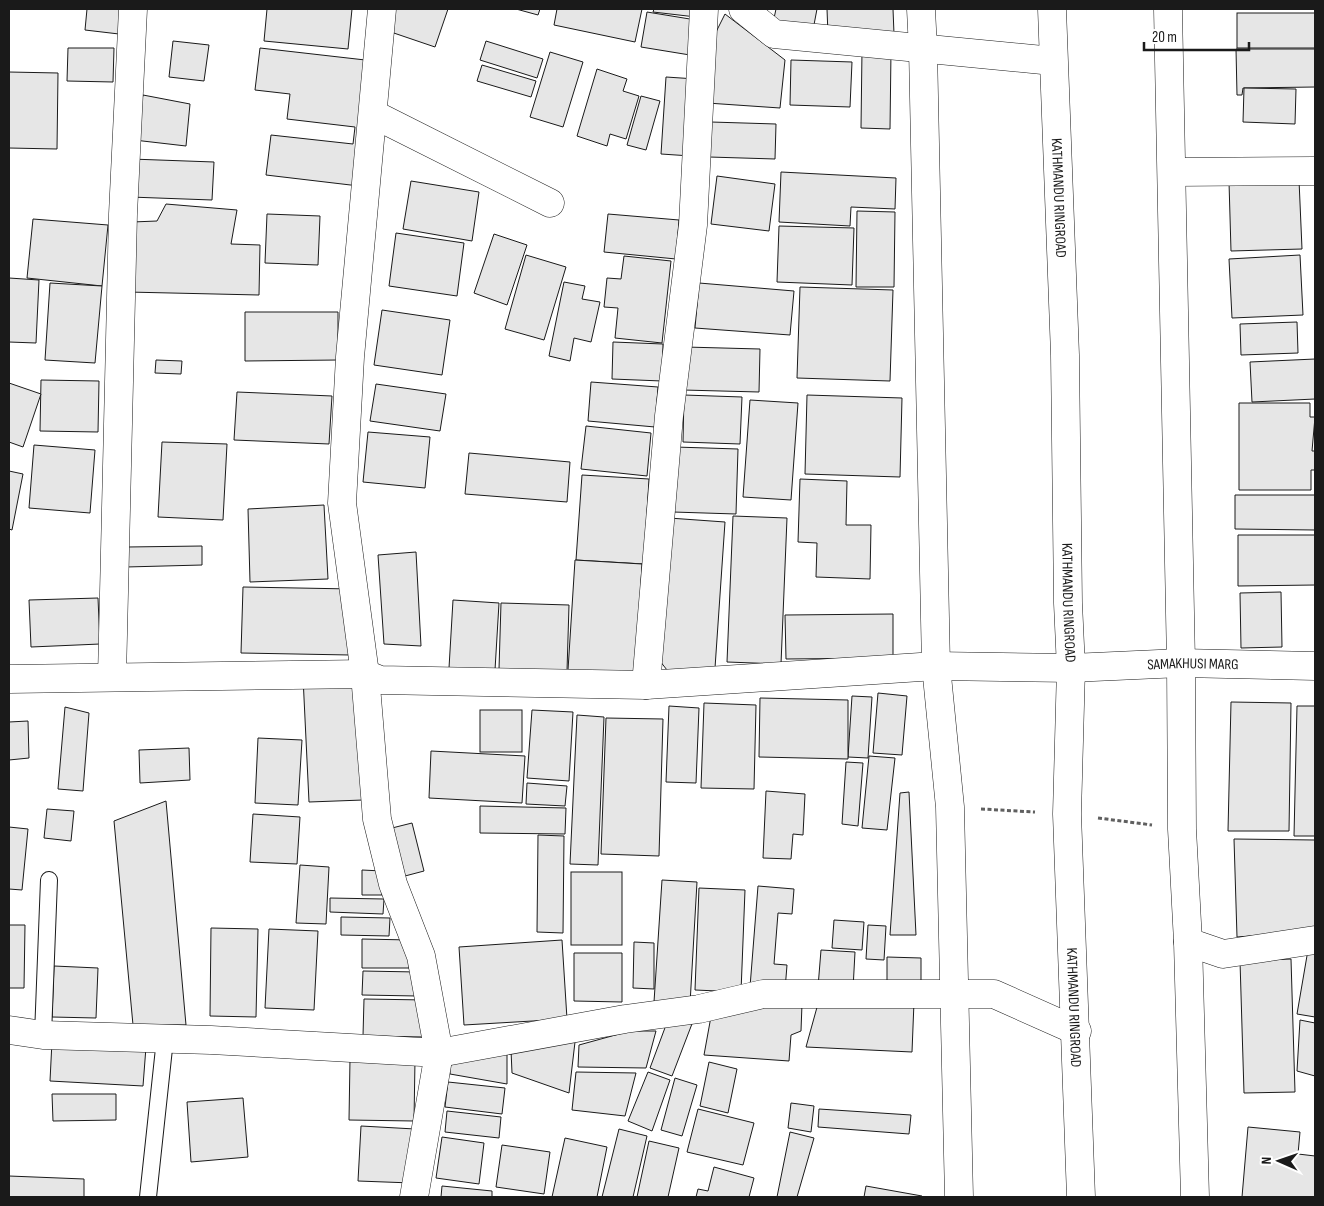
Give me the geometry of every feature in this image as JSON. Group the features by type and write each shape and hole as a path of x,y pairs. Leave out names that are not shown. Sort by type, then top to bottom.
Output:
{"main road":[{"path":"112,677 122,214 133,9"},
{"path":"382,9 374,114 350,357 342,503 365,674 377,819 393,884 421,956 439,1053 414,1197"},
{"path":"646,685 669,416 693,225 704,9"},
{"path":"743,9 774,34 1052,61"},
{"path":"921,9 936,666 950,807 956,994 959,1197"},
{"name":"KATHMANDU RINGROAD","path":"1052,9 1052,61 1065,355 1068,603 1071,668 1068,814 1077,1031 1081,1197"},
{"path":"1168,9 1173,172 1182,829 1188,942 1195,1197"},
{"path":"374,114 550,203"},
{"path":"1173,172 1315,171"},
{"name":"SAMAKHUSI MARG","path":"9,679 365,674 380,680 646,685 936,666 1071,668 1181,663 1315,666"},
{"path":"1188,942 1223,954 1315,940"},
{"path":"9,1030 43,1035 165,1039 439,1053 616,1020 699,1009 763,994 994,994 1077,1031"}],"lane":[{"path":"43,1035 49,880"},
{"path":"148,1197 165,1039"}],"building":[{"path":"87,9 122,9 119,34 85,30"},
{"path":"267,9 352,9 348,49 264,41"},
{"path":"389,9 448,9 435,47 382,29"},
{"path":"516,9 540,9 538,15"},
{"path":"557,9 642,9 635,42 554,25"},
{"path":"654,9 697,9 696,17 653,12"},
{"path":"776,9 817,9 813,30 773,23"},
{"path":"827,9 893,9 894,34 828,35"},
{"path":"647,12 696,20 690,55 641,47"},
{"path":"1237,13 1315,13 1315,48 1237,48"},
{"path":"725,14 785,60 780,108 707,103 715,34"},
{"path":"173,41 209,45 204,81 169,77"},
{"path":"486,41 543,59 537,78 480,60"},
{"path":"68,48 114,48 113,82 67,81"},
{"path":"260,48 374,61 359,186 266,175 271,135 353,144 355,127 287,119 290,94 255,90"},
{"path":"1236,49 1315,49 1315,87 1243,88 1242,95 1237,95"},
{"path":"862,50 891,51 890,129 861,128"},
{"path":"550,52 583,62 563,127 530,117"},
{"path":"791,60 852,62 850,107 790,105"},
{"path":"482,65 536,81 531,97 477,81"},
{"path":"597,69 627,79 623,91 639,96 626,139 610,134 607,146 577,136"},
{"path":"9,72 58,73 57,149 9,148"},
{"path":"666,77 696,79 691,156 661,154"},
{"path":"1244,88 1296,89 1295,124 1243,122"},
{"path":"143,95 190,104 186,146 134,140"},
{"path":"641,96 660,101 646,150 627,145"},
{"path":"711,122 776,124 775,159 709,157"},
{"path":"131,159 214,162 212,200 130,197"},
{"path":"781,172 896,178 895,209 851,207 850,226 779,222"},
{"path":"717,176 775,184 769,231 711,224"},
{"path":"1299,180 1302,249 1231,251 1229,182"},
{"path":"411,181 479,192 472,241 403,229"},
{"path":"166,204 237,210 231,244 260,245 259,295 127,292 132,222 157,221"},
{"path":"857,211 895,212 894,287 856,287"},
{"path":"267,214 320,216 318,265 265,263"},
{"path":"608,214 679,220 676,259 604,252"},
{"path":"33,219 108,225 102,286 27,278"},
{"path":"779,226 854,228 852,285 777,282"},
{"path":"396,233 464,243 457,296 389,286"},
{"path":"494,234 527,245 507,305 474,293"},
{"path":"526,255 566,267 544,340 505,329"},
{"path":"1300,255 1303,315 1232,318 1229,259"},
{"path":"624,256 671,261 662,343 615,338 618,308 604,307 607,278 621,279"},
{"path":"9,278 39,280 36,343 9,342"},
{"path":"564,282 585,286 582,299 600,302 591,342 574,338 570,361 549,356"},
{"path":"50,283 102,286 95,363 45,360"},
{"path":"699,283 794,291 790,335 695,328"},
{"path":"800,287 893,290 890,381 797,378"},
{"path":"382,310 450,320 442,375 374,365"},
{"path":"245,312 338,312 338,360 245,361"},
{"path":"1297,322 1298,353 1241,355 1240,324"},
{"path":"613,342 663,344 662,381 612,379"},
{"path":"685,347 760,349 759,392 683,390"},
{"path":"1315,359 1315,399 1252,402 1250,362"},
{"path":"156,360 182,361 181,374 155,373"},
{"path":"41,380 99,381 98,432 40,431"},
{"path":"591,382 658,387 655,427 588,421"},
{"path":"9,383 41,394 23,447 9,442"},
{"path":"376,384 446,394 440,431 370,421"},
{"path":"237,392 332,396 329,444 234,440"},
{"path":"684,395 742,397 740,444 683,442"},
{"path":"807,395 902,398 900,477 805,474"},
{"path":"750,400 798,403 791,500 743,497"},
{"path":"1239,403 1310,403 1310,417 1315,417 1312,451 1315,451 1315,470 1311,470 1311,490 1239,490"},
{"path":"586,426 651,433 647,476 581,469"},
{"path":"368,432 430,437 425,488 363,482"},
{"path":"162,442 227,444 223,520 158,517"},
{"path":"34,445 95,450 90,513 29,508"},
{"path":"675,447 738,449 736,514 673,512"},
{"path":"469,453 570,462 567,502 465,494"},
{"path":"9,471 23,474 12,530 9,529"},
{"path":"582,475 649,479 644,564 576,560"},
{"path":"800,479 847,481 846,525 871,525 870,579 816,577 817,543 798,542"},
{"path":"1235,495 1315,495 1315,530 1235,529"},
{"path":"324,505 328,579 250,582 248,509"},
{"path":"733,516 787,518 781,664 727,662"},
{"path":"669,518 725,522 715,668 667,670 656,656"},
{"path":"1238,535 1315,535 1315,585 1238,586"},
{"path":"202,546 202,565 126,567 127,547"},
{"path":"416,552 421,646 384,644 378,555"},
{"path":"575,560 642,564 636,674 568,670"},
{"path":"243,587 352,589 350,655 241,653"},
{"path":"1281,592 1282,647 1241,648 1240,593"},
{"path":"98,598 100,644 31,647 29,600"},
{"path":"453,600 499,603 495,670 449,668"},
{"path":"501,603 569,605 567,671 499,669"},
{"path":"893,614 893,658 786,659 785,615"},
{"path":"357,674 363,800 309,802 303,677"},
{"path":"878,693 907,696 902,755 873,753"},
{"path":"852,696 872,697 868,758 848,757"},
{"path":"760,698 848,700 848,759 759,757"},
{"path":"1231,702 1291,703 1289,831 1228,831"},
{"path":"704,703 756,705 754,789 701,788"},
{"path":"669,706 699,708 696,783 666,782"},
{"path":"1297,706 1315,706 1315,836 1294,836"},
{"path":"65,707 89,713 83,791 58,789"},
{"path":"480,710 522,710 522,752 480,752"},
{"path":"532,710 573,712 569,781 527,778"},
{"path":"577,715 604,717 598,865 570,864"},
{"path":"606,718 663,719 659,856 601,854"},
{"path":"28,721 29,758 9,760 9,722"},
{"path":"258,738 302,740 298,805 255,803"},
{"path":"189,748 190,780 140,783 139,750"},
{"path":"431,751 525,756 522,803 429,798"},
{"path":"869,756 895,758 887,830 862,828"},
{"path":"846,762 863,763 858,826 842,824"},
{"path":"527,783 567,786 565,806 526,804"},
{"path":"766,791 805,794 803,835 793,834 791,859 763,858"},
{"path":"909,792 916,935 890,935 900,793"},
{"path":"166,801 186,1025 133,1025 114,821"},
{"path":"480,806 566,808 565,834 480,833"},
{"path":"47,809 74,811 71,841 44,838"},
{"path":"253,814 300,817 297,864 250,862"},
{"path":"412,823 424,871 405,876 392,828"},
{"path":"9,827 28,829 22,890 9,889"},
{"path":"538,835 564,836 563,933 537,932"},
{"path":"1234,839 1315,840 1315,931 1237,937"},
{"path":"300,865 329,867 326,924 296,923"},
{"path":"362,870 382,871 382,895 362,895"},
{"path":"571,872 622,872 622,945 571,945"},
{"path":"662,880 697,882 690,1004 654,1002"},
{"path":"758,886 794,889 792,914 778,913 774,964 787,965 785,990 750,987"},
{"path":"699,888 745,890 741,992 695,990"},
{"path":"330,898 384,899 383,914 330,912"},
{"path":"341,917 390,918 389,936 341,935"},
{"path":"834,920 864,922 862,950 832,948"},
{"path":"9,925 25,925 24,988 9,988"},
{"path":"868,925 886,926 884,960 866,959"},
{"path":"211,928 258,929 256,1017 210,1016"},
{"path":"269,929 318,931 314,1010 265,1008"},
{"path":"362,939 410,940 409,968 362,968"},
{"path":"562,940 567,1019 464,1025 459,947"},
{"path":"634,942 654,943 654,989 633,988"},
{"path":"1309,944 1315,945 1315,1017 1297,1014"},
{"path":"821,950 855,952 853,989 818,987"},
{"path":"574,953 622,953 622,1002 574,1001"},
{"path":"887,957 921,958 921,983 887,983"},
{"path":"1291,959 1295,1092 1244,1093 1240,961"},
{"path":"54,966 98,968 96,1018 52,1017"},
{"path":"363,971 417,972 417,996 362,995"},
{"path":"364,999 426,1000 425,1037 363,1036"},
{"path":"819,1000 914,1002 912,1052 806,1047"},
{"path":"802,1004 801,1031 791,1035 789,1061 704,1055 712,1011"},
{"path":"695,1016 672,1076 650,1068 669,1017"},
{"path":"1300,1020 1315,1023 1315,1076 1297,1071"},
{"path":"630,1031 656,1031 646,1068 578,1067 579,1045"},
{"path":"52,1041 146,1047 143,1086 50,1081"},
{"path":"575,1042 569,1093 512,1073 511,1050"},
{"path":"507,1052 507,1084 450,1074 449,1054"},
{"path":"350,1059 415,1060 414,1121 349,1120"},
{"path":"709,1062 737,1069 728,1113 700,1106"},
{"path":"576,1072 636,1073 625,1116 572,1110"},
{"path":"648,1072 670,1080 652,1131 628,1121"},
{"path":"675,1078 697,1085 682,1136 661,1130"},
{"path":"448,1082 505,1088 502,1114 445,1107"},
{"path":"52,1094 116,1094 116,1120 53,1121"},
{"path":"243,1098 248,1157 191,1162 187,1102"},
{"path":"791,1103 814,1106 811,1132 788,1128"},
{"path":"698,1109 754,1123 743,1165 687,1152"},
{"path":"819,1109 911,1115 909,1134 818,1127"},
{"path":"447,1111 501,1117 499,1138 445,1132"},
{"path":"361,1126 415,1129 412,1183 358,1181"},
{"path":"1248,1127 1300,1132 1298,1154 1315,1156 1315,1197 1242,1197"},
{"path":"619,1129 647,1136 633,1197 602,1197"},
{"path":"790,1132 814,1138 797,1197 777,1197"},
{"path":"442,1137 484,1143 479,1184 436,1178"},
{"path":"565,1138 607,1147 597,1197 552,1197"},
{"path":"649,1141 679,1148 668,1197 637,1197"},
{"path":"502,1145 550,1152 544,1194 496,1187"},
{"path":"714,1167 754,1178 749,1197 696,1197 698,1189 708,1191"},
{"path":"9,1176 84,1179 84,1197 9,1197"},
{"path":"442,1186 492,1191 492,1197 441,1197"},
{"path":"866,1186 922,1196 922,1197 864,1197"}]}
